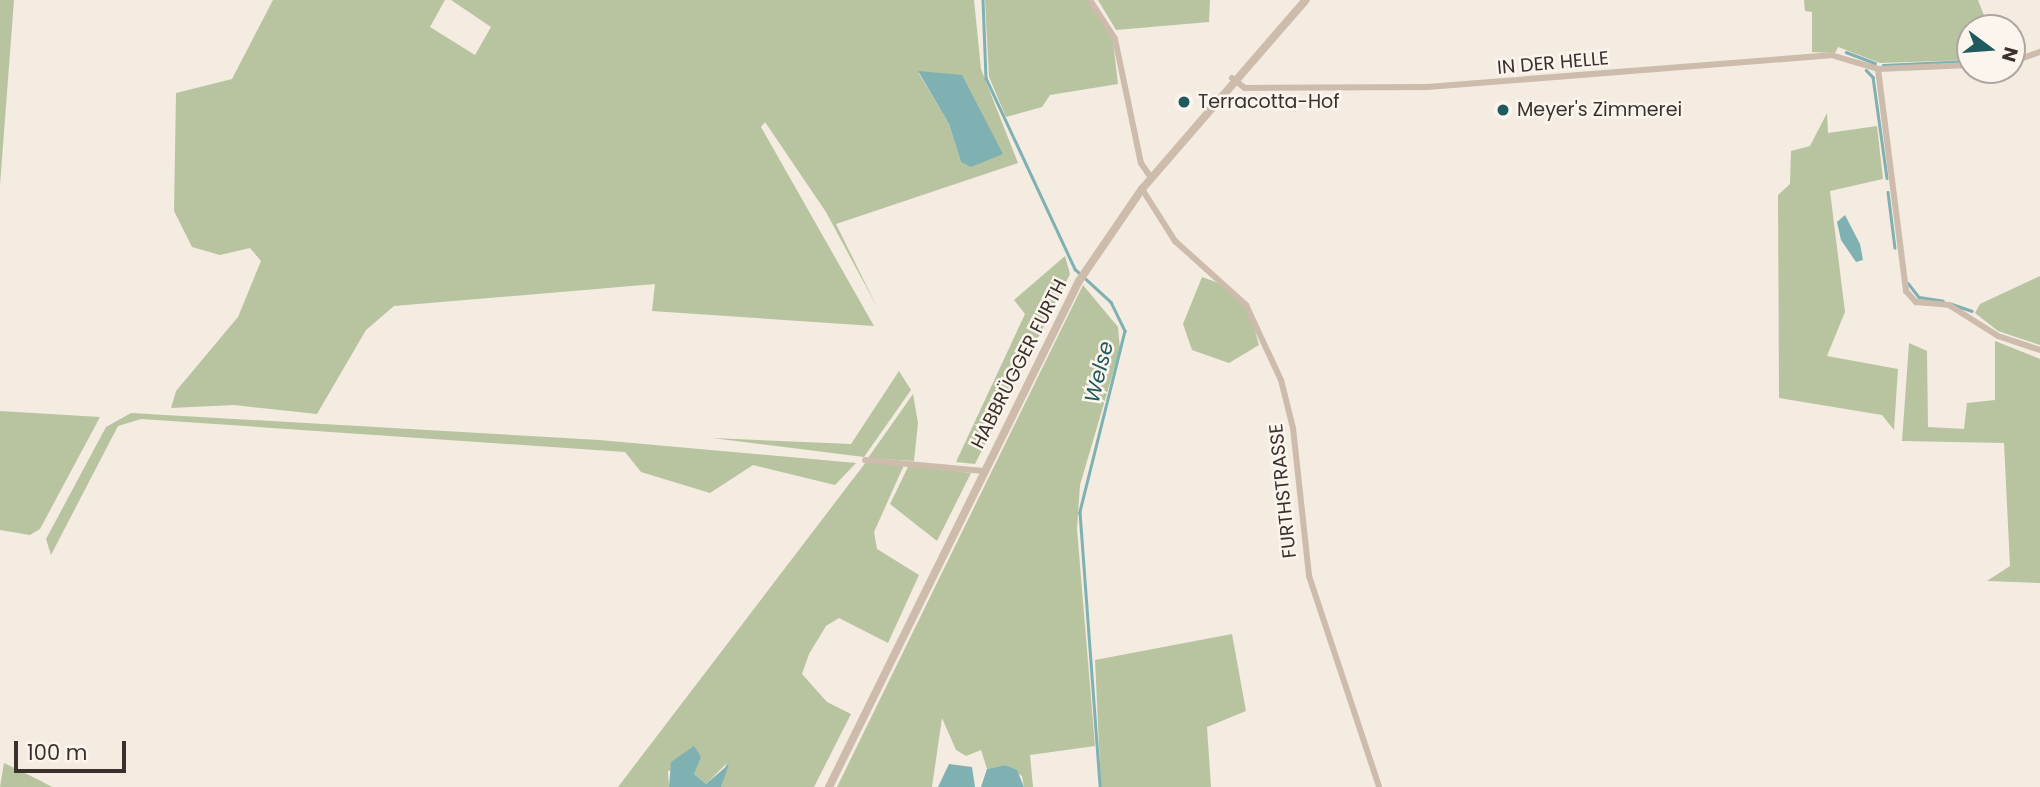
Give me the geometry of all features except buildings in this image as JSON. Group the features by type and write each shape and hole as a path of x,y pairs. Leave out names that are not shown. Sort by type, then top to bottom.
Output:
{"street":[{"path":"1090,0 1115,39 1141,163 1150,178"},
{"name":"HABBRÜGGER FURTH","path":"829,787 1079,281 1150,178 1306,0"},
{"name":"IN DER HELLE","path":"1234,80 1245,88 1427,88 1831,55 1878,69 1956,66"},
{"path":"1878,69 1906,291 1916,302 1949,305 1998,336 2040,350"},
{"name":"FURTHSTRASSE","path":"1142,189 1175,242 1246,305 1281,380 1293,428 1309,576 1379,787"},
{"path":"865,460 983,471"}],"green space":[{"path":"0,0 14,0 0,185"},
{"path":"273,0 445,0 430,27 475,55 491,27 451,0 974,0 981,69 1018,163 836,224 877,307 826,212 765,122 761,127 874,326 652,311 655,284 394,306 366,330 317,414 234,405 171,408 176,391 238,317 261,261 250,248 220,255 192,247 174,211 176,93 232,79","holes":["918,72 1003,154 961,162 949,124"]},
{"path":"985,0 1088,0 1113,41 1118,84 1050,95 1042,107 1006,117 989,77"},
{"path":"1098,0 1210,0 1209,22 1116,30"},
{"path":"1804,0 1978,0 1984,14 1956,14 1956,60 1880,63 1838,47 1835,53 1812,52 1812,12 1805,11"},
{"path":"1827,113 1828,133 1877,126 1883,179 1830,191 1845,312 1827,356 1898,369 1894,430 1882,415 1779,398 1778,195 1790,184 1791,151 1810,146"},
{"path":"1065,256 1070,274 975,464 956,462 1025,314 1014,300"},
{"path":"2040,276 2040,345 1998,331 1975,313 1980,304"},
{"path":"1202,277 1229,287 1249,310 1259,345 1229,363 1192,350 1183,324"},
{"path":"1083,285 1118,327 1120,349 1080,485 1077,529 1095,746 1030,755 1033,787 1024,787 1022,776 1005,765 987,769 981,750 966,756 956,750 942,718 932,787 837,787"},
{"path":"1995,341 2040,359 2040,583 1987,581 2010,566 2004,443 1902,441 1909,343 1927,351 1928,427 1964,429 1967,403 1995,400"},
{"path":"899,371 911,390 864,457 712,438 851,444"},
{"path":"913,394 918,423 914,461 868,458"},
{"path":"0,411 100,417 40,529 30,535 0,530"},
{"path":"131,413 599,440 856,463 835,485 753,465 710,493 641,472 625,452 141,419 118,426 51,555 46,539 106,427"},
{"path":"866,462 904,465 874,532 877,549 919,575 888,643 839,618 826,626 809,654 802,674 827,702 851,714 814,787 721,787 726,764 706,784 694,774 695,765 668,771 669,787 618,787"},
{"path":"909,465 971,473 937,541 890,504"},
{"path":"1232,634 1246,711 1207,727 1211,787 1101,787 1095,660"},
{"path":"4,763 39,780 52,787 0,787"}],"water":[{"path":"918,71 962,75 1003,154 971,167 961,162 949,124"},
{"path":"1845,215 1860,244 1863,260 1856,262 1841,240 1837,222"},
{"path":"694,746 701,757 694,774 706,784 729,764 721,787 669,787 671,762"},
{"path":"949,764 972,767 975,787 938,787"},
{"path":"1005,765 1017,770 1024,787 981,787 987,769"}],"waterway":[{"name":"Welse","path":"983,0 986,78 1075,269 1111,302 1125,331 1080,512 1100,787"},
{"path":"1846,52 1875,63"},
{"path":"1883,65 1956,62"},
{"path":"1866,70 1873,77 1887,178"},
{"path":"1888,192 1895,248"},
{"path":"1908,283 1919,297 1943,301"},
{"path":"1949,303 1972,311"}],"place":[{"name":"Terracotta-Hof","path":"1184,102"},
{"name":"Meyer's Zimmerei","path":"1503,110"}]}
